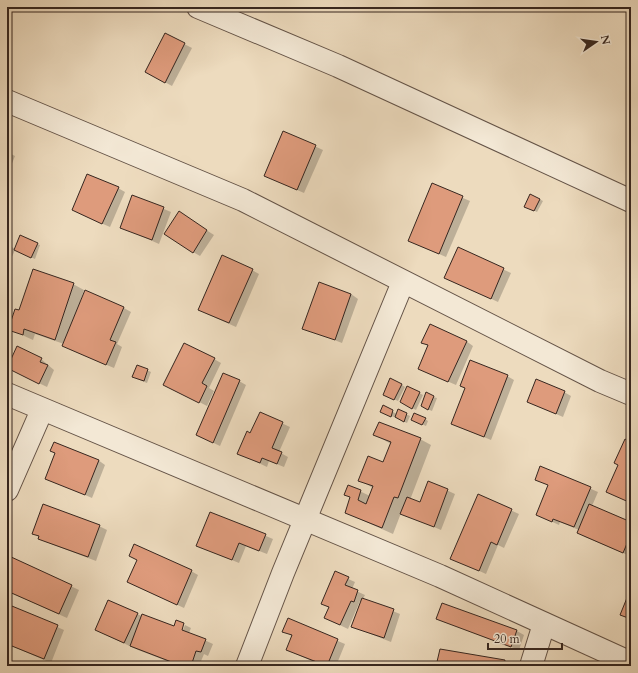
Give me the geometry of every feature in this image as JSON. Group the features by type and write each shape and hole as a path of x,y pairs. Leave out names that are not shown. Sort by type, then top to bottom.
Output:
{"street":[{"path":"198,7 338,66 631,201"},
{"path":"7,101 243,200 600,381 631,394"},
{"path":"247,666 283,573 306,521 404,282"},
{"path":"7,394 306,521 440,576 631,663"},
{"path":"7,490 42,410"},
{"path":"531,666 544,624"}],"building":[{"path":"165,33 185,43 165,83 145,72"},
{"path":"283,131 316,145 297,190 264,176"},
{"path":"87,174 119,187 102,224 72,210"},
{"path":"432,183 463,196 439,254 408,241"},
{"path":"530,194 540,199 534,211 524,207"},
{"path":"132,195 164,207 152,240 120,228"},
{"path":"179,211 207,230 193,253 164,234"},
{"path":"20,235 38,243 31,258 14,250"},
{"path":"458,247 504,268 491,299 444,278"},
{"path":"222,255 253,269 229,323 198,310"},
{"path":"33,269 74,283 55,340 24,329 23,335 8,330 15,309 19,310"},
{"path":"319,282 351,294 335,340 302,329"},
{"path":"85,290 124,307 110,340 116,342 106,365 62,346"},
{"path":"430,324 467,341 448,382 418,369 428,345 421,343"},
{"path":"184,343 215,358 202,383 207,386 199,403 163,385"},
{"path":"17,346 42,358 40,362 48,365 39,384 7,368"},
{"path":"470,360 508,375 484,437 451,424 465,388 460,386"},
{"path":"137,365 148,369 144,381 132,377"},
{"path":"223,373 240,380 213,443 196,435"},
{"path":"390,378 402,384 394,400 383,395"},
{"path":"536,379 565,391 556,414 527,402"},
{"path":"407,386 420,392 412,409 400,402"},
{"path":"426,392 434,396 428,410 421,406"},
{"path":"383,405 393,410 391,417 380,412"},
{"path":"398,409 407,413 404,422 395,417"},
{"path":"260,412 283,422 272,448 282,452 277,464 262,458 260,463 237,454 247,431 250,433"},
{"path":"414,413 426,418 422,425 411,420"},
{"path":"379,422 421,438 398,498 394,497 382,528 345,513 350,497 344,495 348,485 361,490 358,500 366,504 373,486 358,481 368,456 383,462 391,442 373,435"},
{"path":"625,439 631,442 631,503 606,492 618,465 614,463"},
{"path":"54,442 99,460 85,495 45,479 55,453 50,451"},
{"path":"540,466 591,487 574,527 553,519 552,522 536,515 548,485 535,480"},
{"path":"428,481 448,489 434,527 400,514 407,497 420,502"},
{"path":"478,494 512,509 497,545 491,542 479,571 450,559"},
{"path":"43,504 100,525 88,557 38,539 39,536 32,534"},
{"path":"589,504 631,522 631,534 623,553 577,533"},
{"path":"210,512 266,534 259,551 239,543 232,560 196,546"},
{"path":"134,544 192,570 177,605 127,582 137,560 129,556"},
{"path":"9,556 72,585 59,614 7,591 7,559"},
{"path":"335,571 349,577 345,585 358,590 354,602 351,601 340,625 324,618 329,607 321,604"},
{"path":"631,588 631,619 620,615"},
{"path":"362,598 394,609 384,638 351,627"},
{"path":"108,600 138,613 124,643 95,630"},
{"path":"442,603 517,630 511,647 436,619"},
{"path":"7,604 58,625 44,659 7,644"},
{"path":"142,614 174,626 176,620 184,623 182,630 206,639 201,652 196,651 191,666 182,666 130,646"},
{"path":"288,618 338,639 327,666 286,650 292,635 282,632"},
{"path":"440,649 505,660 504,666 436,666"}]}
